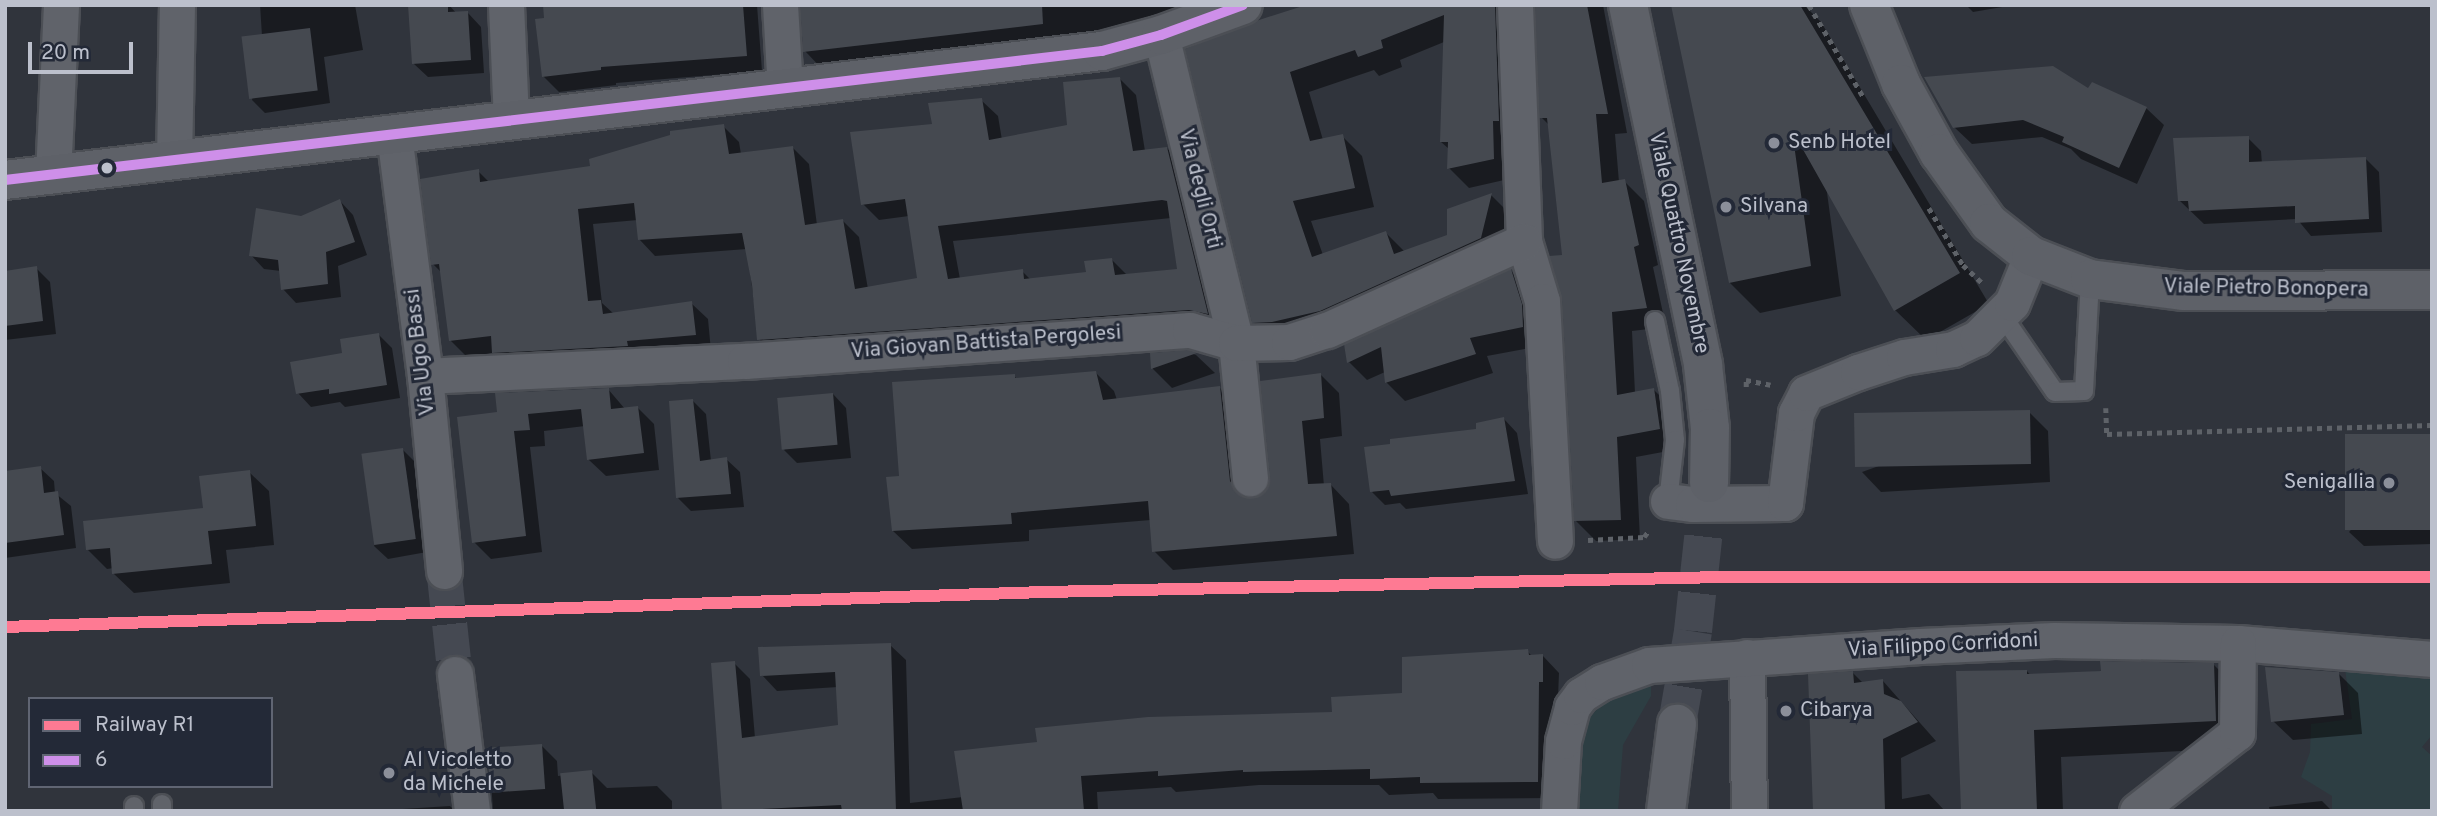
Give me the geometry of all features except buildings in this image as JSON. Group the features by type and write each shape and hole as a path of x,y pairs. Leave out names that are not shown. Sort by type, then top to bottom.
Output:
{"main road":[{"path":"5,180 1102,51 1161,35 1242,5"},
{"name":"Viale Quattro Novembre","path":"1628,5 1703,365 1710,428 1709,483"},
{"name":"Viale Pietro Bonopera","path":"1868,5 1901,84 1939,153 1989,223 2031,256 2090,279 2139,286 2218,292 2432,290"},
{"path":"1665,811 1678,724"}],"street":[{"path":"52,175 61,5"},
{"path":"174,160 177,5"},
{"path":"506,5 511,120"},
{"path":"780,5 785,89"},
{"path":"1515,5 1524,241 1542,301 1555,541"},
{"name":"Via degli Orti","path":"1161,35 1236,343 1250,478"},
{"name":"Via Ugo Bassi","path":"394,134 425,376 444,571"},
{"name":"Via Giovan Battista Pergolesi","path":"425,376 745,360 1190,330 1236,343 1289,342 1327,330 1524,241"},
{"path":"1668,501 1693,504 1785,503 1796,413 1806,393 1904,357 1953,349 1976,338 2012,303 2031,256"},
{"name":"Via Filippo Corridoni","path":"1559,811 1563,741 1572,706 1581,695 1602,682 1648,666 1747,657 2053,640 2238,643 2432,659"},
{"path":"2137,811 2237,733 2238,643"},
{"path":"1747,657 1749,811"},
{"path":"455,674 471,811"}],"lane":[{"path":"2002,315 2056,392 2084,391 2090,279"},
{"path":"1655,321 1670,391 1675,440 1668,501"}],"path":[{"path":"2085,369 2105,369 2107,434 2432,425"},
{"path":"1555,541 1644,537 1668,501"}],"shaded area":[{"path":"2432,668 2432,735 2422,747 2432,756 2432,811 2332,811 2332,796 2301,777 2310,752 2311,724 2352,719 2345,669"},
{"path":"1651,684 1651,696 1623,745 1618,811 1577,811 1576,744 1582,725 1614,692"}],"tunnel":[{"path":"1677,724 1693,631 1709,483"},
{"path":"444,571 455,674"}],"rail line":[{"name":"R1","path":"5,627 1046,592 1720,577 2432,577"}],"transit line":[{"name":"6","path":"5,180 1102,51 1161,35 1243,5"}],"place":[{"name":"Senb Hotel","path":"1774,143"},
{"name":"Silvana","path":"1726,207"},
{"name":"Senigallia","path":"2389,483"},
{"name":"Cibarya","path":"1786,711"},
{"name":"Al Vicoletto da Michele","path":"389,773"}]}
